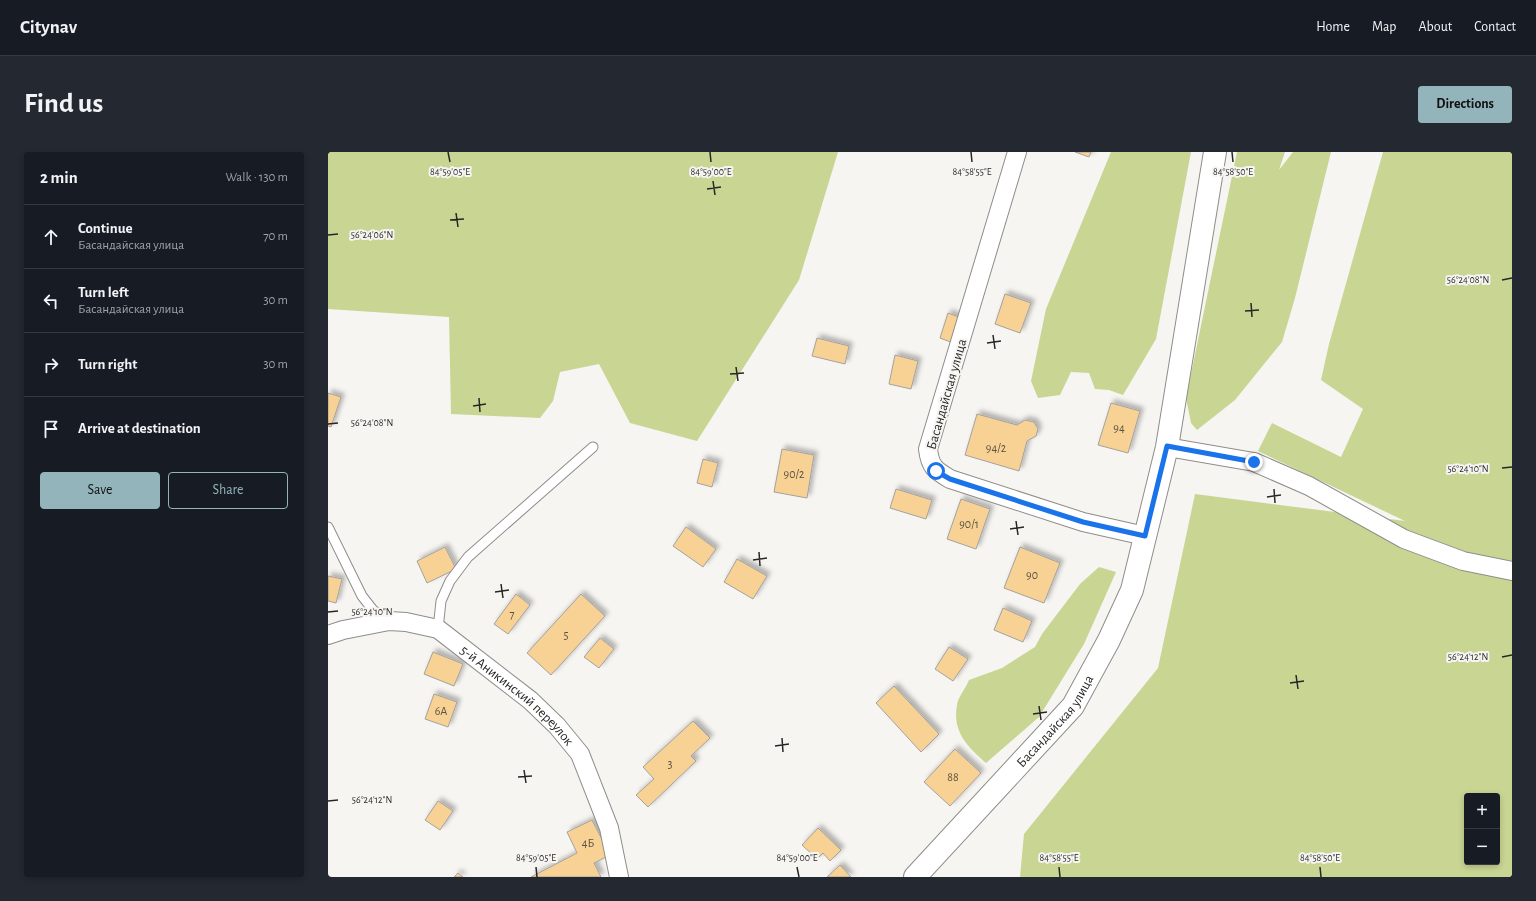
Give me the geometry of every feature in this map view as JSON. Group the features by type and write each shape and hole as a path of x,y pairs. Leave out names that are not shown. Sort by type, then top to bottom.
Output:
{"street":[{"name":"Басандайская улица","path":"1017,152 928,449 930,461 936,471 950,479 1083,522 1145,536"},
{"name":"Басандайская улица","path":"915,877 1073,706 1109,640 1132,590 1167,446 1215,152"},
{"path":"1167,446 1254,462 1309,486 1404,539 1463,561 1512,572"},
{"name":"5-й Аникинский переулок","path":"328,635 343,630 389,621 406,622 438,629 530,700 557,726 580,754 609,828 619,877"}],"lane":[{"path":"438,629 441,602 450,581 468,558 593,447"},
{"path":"328,528 362,596 373,610 389,621"}],"green space":[{"path":"328,152 838,152 799,280 697,441 630,423 599,364 560,372 553,401 540,418 451,414 449,317 328,309"},
{"path":"1111,152 1191,152 1156,339 1123,395 1109,390 1095,389 1089,373 1071,372 1060,395 1038,398 1031,381 1046,309"},
{"path":"1237,152 1285,152 1279,170 1293,152 1331,152 1295,298 1282,342 1235,400 1197,430 1191,423 1186,398"},
{"path":"1383,152 1512,152 1512,877 1020,877 1024,834 1158,668 1195,494 1405,521 1258,451 1272,423 1341,457 1363,409 1321,380 1329,344"},
{"path":"1099,567 1116,572 1084,644 1039,717 986,763 968,745 959,731 957,723 956,715 958,702 969,680 1002,668 1035,647 1042,634 1080,584"}],"building":[{"path":"1075,152 1091,152 1089,157"},
{"path":"1005,294 1031,303 1020,333 995,324"},
{"path":"948,313 961,318 953,343 940,338"},
{"path":"817,338 849,346 845,364 812,356"},
{"path":"895,355 918,361 911,389 889,384"},
{"path":"328,393 341,397 331,427 328,426"},
{"path":"1111,403 1140,411 1128,453 1098,445"},
{"path":"977,414 1017,425 1025,420 1034,422 1038,429 1036,436 1027,441 1019,471 965,455"},
{"path":"782,449 814,455 807,498 774,492"},
{"path":"703,459 718,463 712,487 697,483"},
{"path":"896,489 932,500 926,519 890,508"},
{"path":"961,499 990,509 976,549 947,539"},
{"path":"686,527 716,549 703,567 673,546"},
{"path":"445,547 456,569 427,583 417,561"},
{"path":"1020,547 1060,563 1044,603 1004,588"},
{"path":"737,559 767,576 753,599 724,582"},
{"path":"328,576 342,579 336,603 328,601"},
{"path":"516,594 530,605 508,634 494,624"},
{"path":"581,594 605,616 551,675 527,653"},
{"path":"1003,608 1032,621 1023,642 994,630"},
{"path":"600,638 614,649 599,668 584,657"},
{"path":"949,647 968,659 953,681 935,669"},
{"path":"433,652 463,664 454,686 424,674"},
{"path":"894,686 939,734 921,752 876,703"},
{"path":"434,694 457,702 448,727 425,719"},
{"path":"693,721 710,738 691,756 696,761 648,807 636,795 654,779 643,767"},
{"path":"955,749 981,773 950,806 924,782"},
{"path":"438,801 453,811 440,830 425,820"},
{"path":"592,820 610,855 594,863 601,877 531,877 577,853 567,832"},
{"path":"818,828 841,850 830,861 823,853 817,859 802,845"},
{"path":"840,865 851,877 827,877"},
{"path":"458,873 463,877 454,877"}],"route":[{"path":"936,471 950,479 1083,522 1145,536 1167,446 1254,462"}]}
